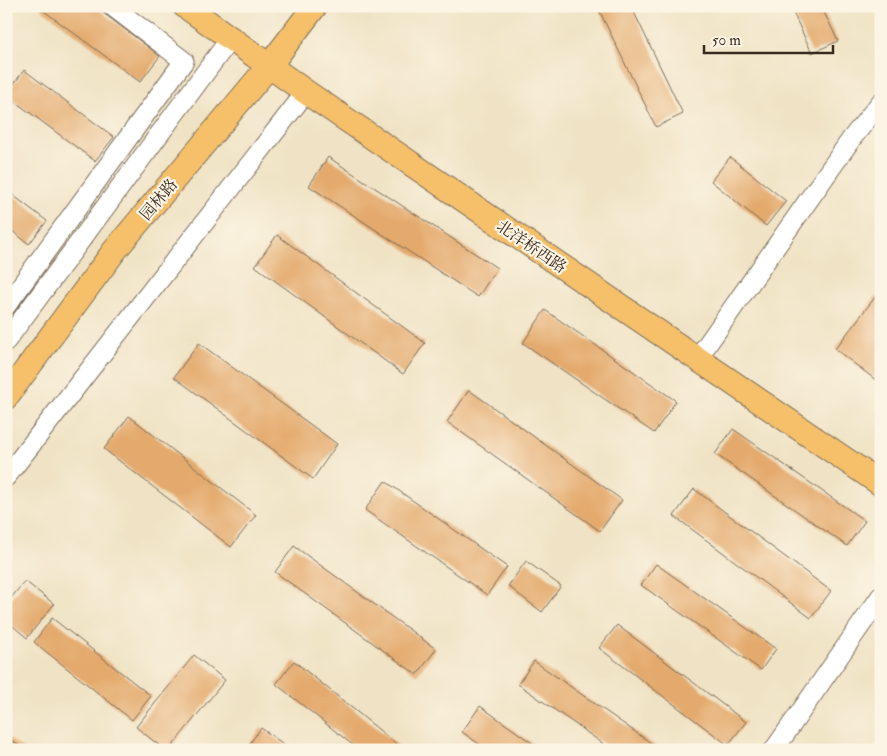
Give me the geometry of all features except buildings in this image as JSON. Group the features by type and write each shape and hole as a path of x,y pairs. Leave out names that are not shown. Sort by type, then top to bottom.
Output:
{"main road":[{"name":"北洋桥西路","path":"185,6 306,92 881,484"},
{"name":"园林路","path":"6,397 115,250 269,66 315,6"}],"street":[{"path":"6,306 184,61 112,6"},
{"path":"6,341 230,39"},
{"path":"6,477 306,92"},
{"path":"697,359 852,138 881,102"},
{"path":"774,750 881,596"}]}
